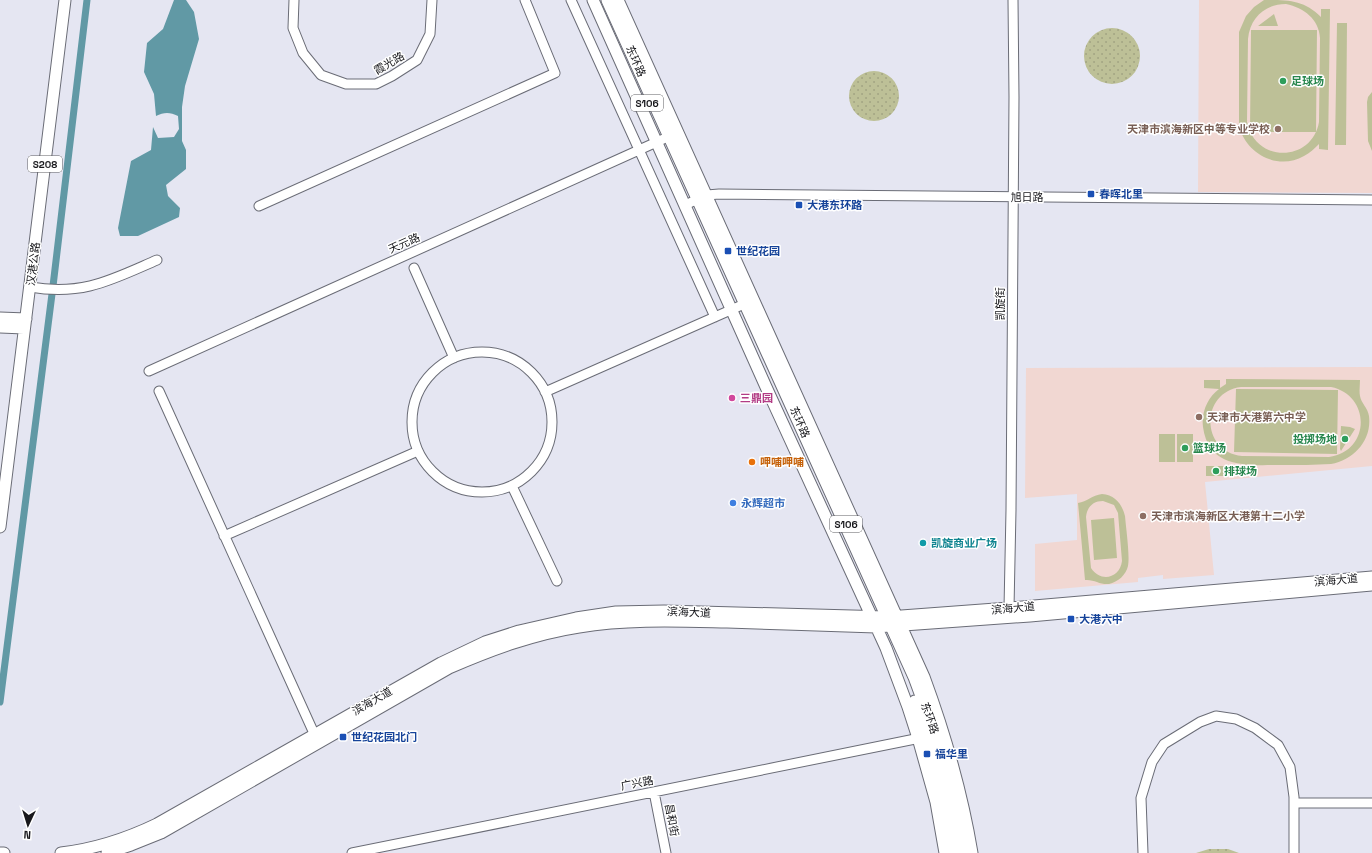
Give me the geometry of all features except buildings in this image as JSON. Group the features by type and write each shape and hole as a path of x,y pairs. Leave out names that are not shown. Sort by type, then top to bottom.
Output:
{"highway":[{"name":"东环路","path":"600,0 663,139 697,203 886,622 915,677 932,723 948,782 963,853"},
{"name":"东环路","path":"608,0 663,139"},
{"name":"东环路","path":"886,622 909,685 922,738 940,784 952,853"}],"main road":[{"name":"汉港公路","path":"0,527 60,0"},
{"name":"汉港公路","path":"0,492 23,323 30,287 65,0"},
{"path":"593,0 663,139"},
{"path":"618,0 697,203"},
{"path":"0,318 23,323"},
{"path":"0,327 23,323"},
{"name":"滨海大道","path":"886,622 1012,608 1372,577"},
{"name":"滨海大道","path":"61,853 100,846 141,832 449,668 494,649 560,630 618,622 663,620 886,622 1030,616 1372,585"},
{"path":"886,622 924,677 935,706 953,768 968,829 972,853"},
{"path":"922,738 945,853"},
{"name":"滨海大道","path":"107,853 161,833 316,739"}],"street":[{"name":"霞光路","path":"294,0 293,28 304,53 321,75 346,84 376,84 417,60 430,34 432,0"},
{"path":"259,206 555,73 525,0"},
{"path":"571,0 715,317"},
{"name":"凯旋街","path":"1013,0 1015,199"},
{"name":"凯旋街","path":"1012,608 1017,0"},
{"name":"天元路","path":"149,371 663,139"},
{"name":"旭日路","path":"697,203 720,199 1372,200"},
{"name":"旭日路","path":"1015,199 1372,205"},
{"path":"30,287 58,291 83,288 111,280 158,260"},
{"path":"414,268 454,358"},
{"path":"545,392 743,305"},
{"path":"478,352 502,354 524,365 541,382 545,392 551,405 553,429 546,452 532,472 512,486 490,492 468,491 448,483 436,474 430,469 418,451 412,429 413,407 421,387 435,370 454,358 478,352"},
{"path":"159,391 316,739"},
{"path":"224,536 418,451"},
{"path":"512,486 557,581"},
{"path":"1143,853 1141,798 1152,762 1164,744 1200,722 1216,716 1236,719 1243,722 1255,728 1278,745 1290,767 1294,804 1294,853"},
{"name":"广兴路","path":"352,853 369,851 922,738"},
{"name":"昌和街","path":"654,792 666,853"},
{"path":"1294,804 1372,803"}],"shaded area":[{"name":"天津市滨海新区中等专业学校","path":"1199,0 1372,0 1372,193 1198,192"},
{"name":"天津市大港第六中学","path":"1372,367 1372,466 1205,482 1214,575 1163,579 1163,575 1138,578 1138,582 1035,591 1035,544 1077,540 1077,494 1025,498 1026,368"}],"green space":[{"name":"足球场","path":"1264,0 1296,2 1315,11 1321,17 1321,9 1330,9 1328,150 1319,149 1319,144 1308,154 1294,160 1284,162 1264,157 1256,152 1248,145 1243,136 1239,126 1239,32 1246,16 1254,7","holes":["1286,4 1299,8 1309,15 1317,25 1320,38 1319,122 1316,131 1317,30 1251,30 1250,131 1247,122 1248,39 1249,31 1255,19 1271,7","1250,132 1316,132 1308,143 1299,149 1288,152 1277,152 1267,149 1257,142"]},
{"path":"1274,14 1278,26 1258,26"},
{"path":"1337,23 1347,23 1346,145 1335,145"},
{"path":"1112,28 1123,30 1132,36 1138,45 1140,56 1138,67 1132,76 1123,82 1112,84 1101,82 1092,76 1086,67 1084,56 1086,45 1092,36 1101,30"},
{"path":"869,71 879,71 892,78 899,91 899,101 892,114 879,121 869,121 860,117 853,110 849,101 849,91 853,82 860,75"},
{"path":"1372,92 1372,151 1368,141 1367,102 1368,97"},
{"path":"1226,379 1360,380 1361,399 1369,416 1368,433 1360,448 1347,458 1331,464 1257,465 1232,462 1222,458 1213,451 1207,441 1203,427 1203,416 1206,405 1215,392 1219,389 1204,388 1204,380 1220,380 1220,388 1226,384","holes":["1241,387 1331,387 1344,392 1353,400 1359,411 1361,423 1359,434 1353,445 1343,453 1329,457 1242,456 1228,452 1218,444 1212,434 1210,422 1212,410 1218,399 1228,391"]},
{"path":"1236,389 1338,390 1337,454 1234,452"},
{"name":"投掷场地","path":"1341,426 1355,429 1341,451 1340,449"},
{"name":"篮球场","path":"1159,434 1175,434 1175,462 1159,462"},
{"name":"篮球场","path":"1177,434 1193,434 1193,462 1177,462"},
{"name":"排球场","path":"1206,466 1225,466 1225,476 1206,476"},
{"path":"1102,494 1114,498 1120,504 1125,516 1128,566 1121,578 1109,584 1085,580 1078,503","holes":["1103,501 1114,505 1118,513 1122,561 1121,567 1114,575 1105,577 1095,573 1091,568 1086,517 1089,508 1093,503"]},
{"path":"1114,518 1117,558 1094,560 1091,520"},
{"path":"1209,849 1228,849 1239,853 1196,853"}],"water":[{"path":"174,0 186,0 194,12 199,39 185,86 182,107 182,141 186,150 186,169 166,185 168,196 180,208 179,217 138,236 120,236 118,228 131,161 151,150 153,127 158,138 174,137 179,129 178,116 167,113 156,116 154,94 144,72 147,43 163,29"}],"waterway":[{"path":"53,286 87,0"},
{"path":"0,702 52,294"}],"place":[{"name":"足球场","path":"1283,81"},
{"name":"天津市滨海新区中等专业学校","path":"1278,129"},
{"name":"春晖北里","path":"1091,194"},
{"name":"大港东环路","path":"799,205"},
{"name":"世纪花园","path":"728,251"},
{"name":"三鼎园","path":"732,398"},
{"name":"天津市大港第六中学","path":"1199,417"},
{"name":"投掷场地","path":"1345,439"},
{"name":"篮球场","path":"1185,448"},
{"name":"呷哺呷哺","path":"752,462"},
{"name":"排球场","path":"1216,471"},
{"name":"永辉超市","path":"733,503"},
{"name":"天津市滨海新区大港第十二小学","path":"1143,516"},
{"name":"凯旋商业广场","path":"923,543"},
{"name":"大港六中","path":"1071,619"},
{"name":"世纪花园北门","path":"343,737"},
{"name":"福华里","path":"927,754"}]}
